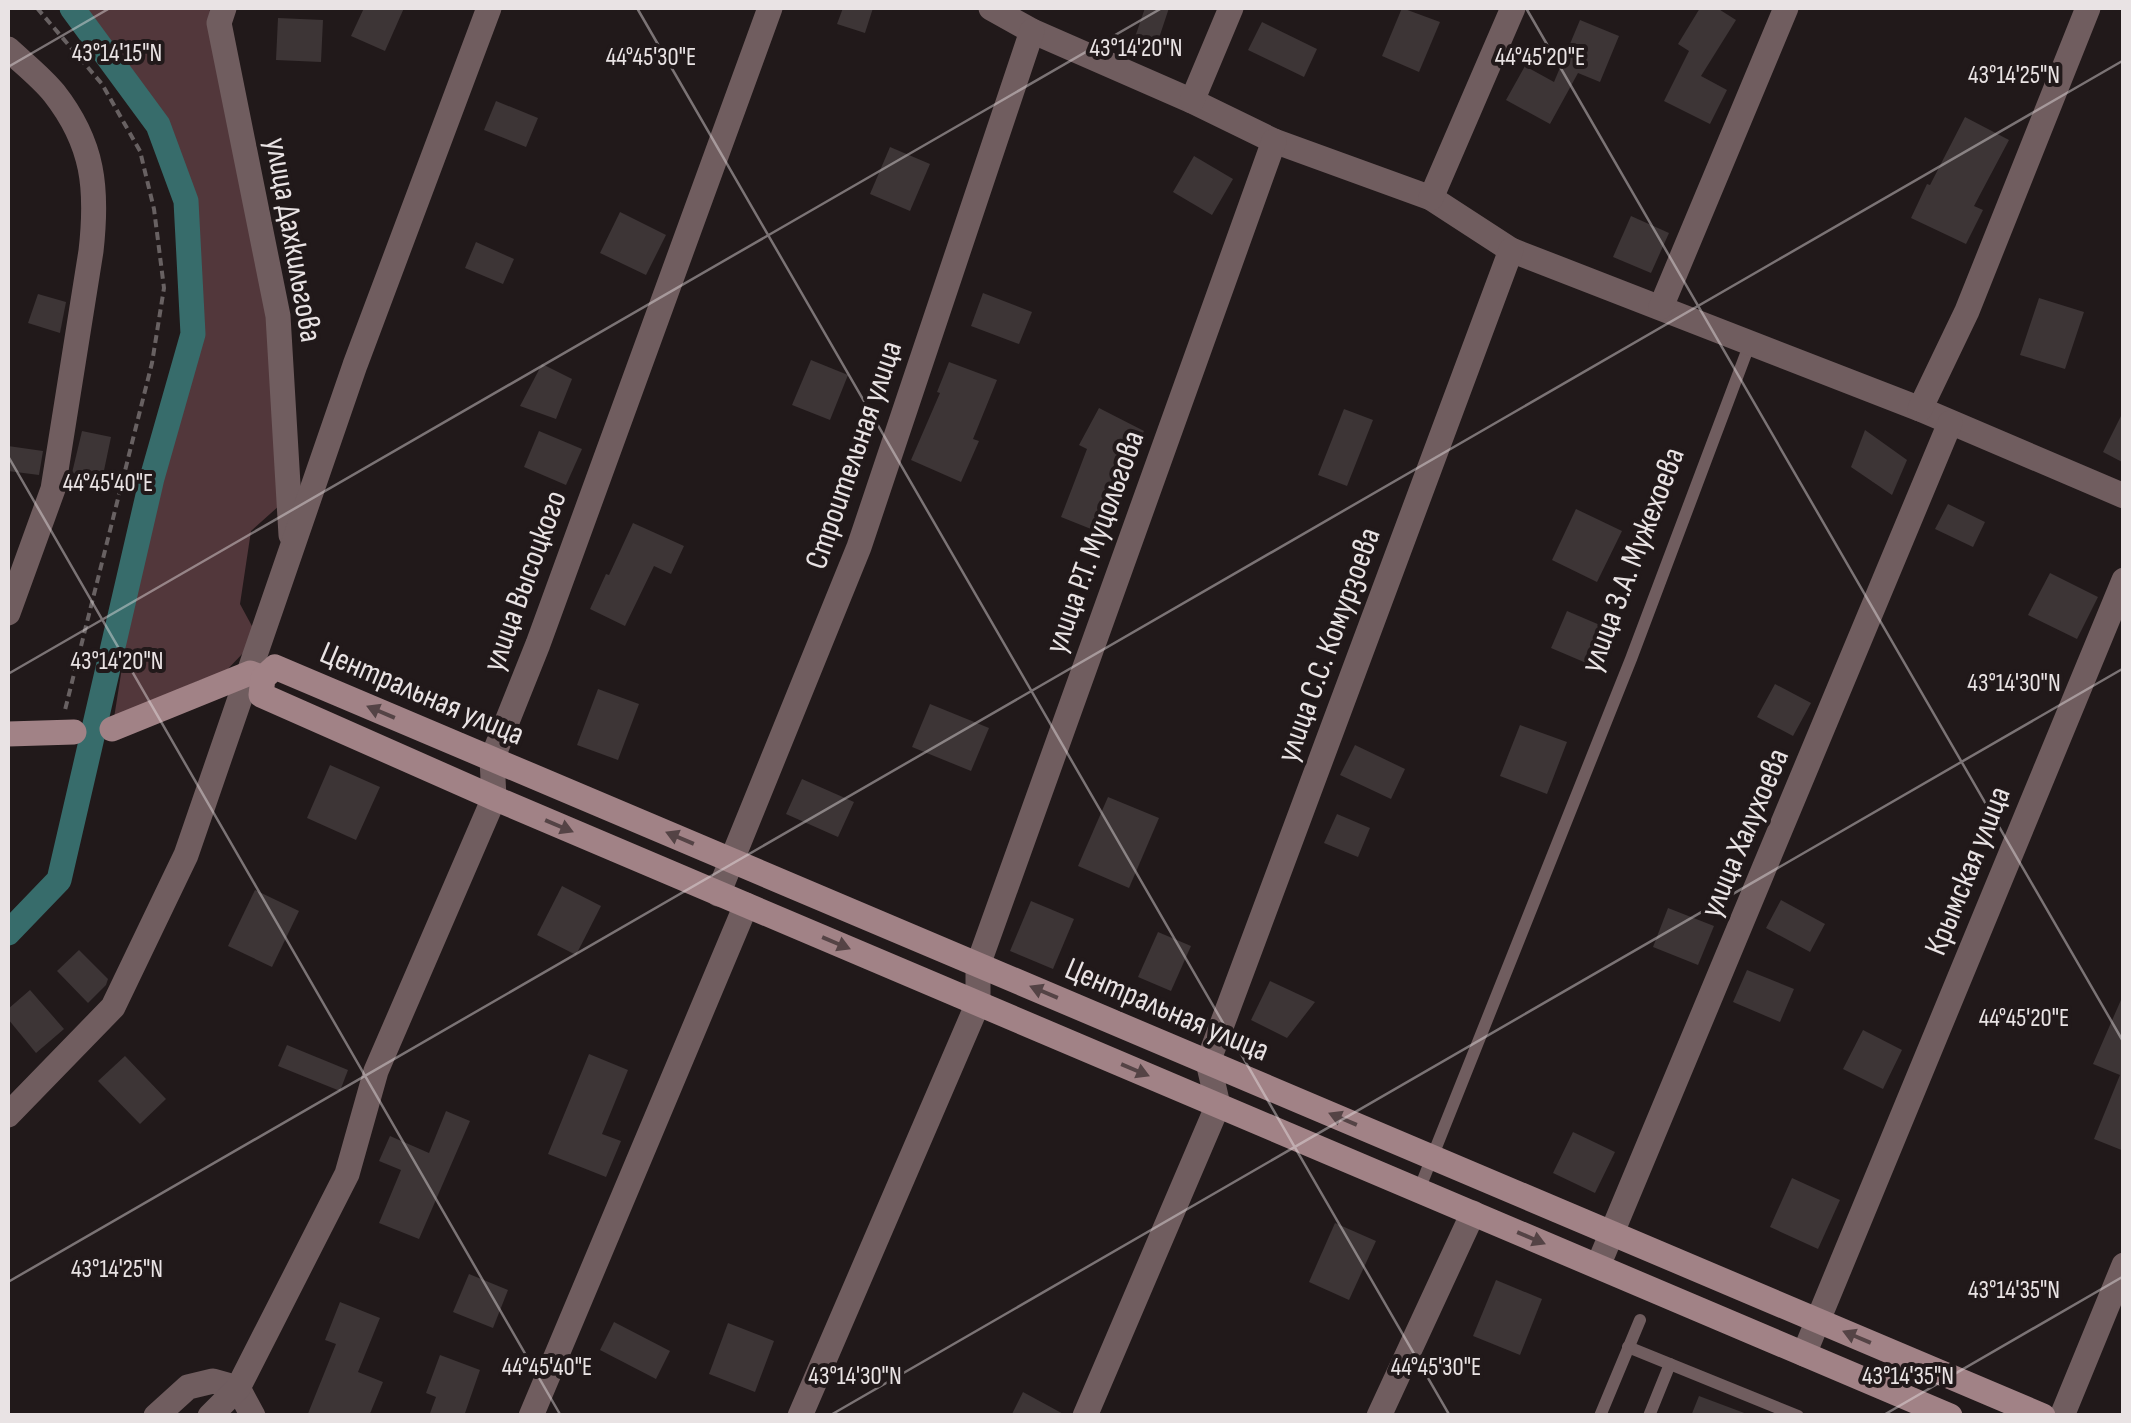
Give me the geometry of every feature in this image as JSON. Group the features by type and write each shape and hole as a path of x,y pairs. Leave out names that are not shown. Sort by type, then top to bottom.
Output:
{"street":[{"path":"8,1115 114,1006 186,855 256,676 291,547 489,8"},
{"name":"улица Высоцкого","path":"210,1416 238,1388 347,1174 376,1070 494,798 492,758 538,644 770,8"},
{"path":"992,8 1032,31 1274,141 1430,198 1510,250 1920,409 2124,496"},
{"path":"1192,101 1231,8"},
{"path":"1430,198 1513,8"},
{"path":"1661,307 1786,8"},
{"path":"1920,409 1967,311 2088,8"},
{"name":"улица Дахкильгова","path":"217,13 278,316 291,547"},
{"name":"Строительная улица","path":"718,894 859,547 1032,31"},
{"path":"8,49 53,92 76,127 92,166 95,214 54,488 8,613"},
{"name":"улица Р.Т. Муцольгова","path":"978,1004 978,965 1274,141"},
{"name":"улица С.С. Комурзоева","path":"1208,1062 1510,250"},
{"name":"улица Халухоева","path":"1598,1266 1950,423"},
{"name":"Крымская улица","path":"1804,1354 2124,580"},
{"name":"Центральная улица","path":"1950,1416 494,798 261,695 256,676 275,667 2044,1416"},
{"path":"112,729 256,676"},
{"path":"12,739 66,732"},
{"path":"531,1416 746,905"},
{"path":"800,1416 978,1004"},
{"path":"1085,1416 1218,1105 1208,1062"},
{"path":"1379,1416 1473,1213"},
{"path":"2062,1416 2124,1265"},
{"path":"156,1416 188,1388 213,1381 238,1388 253,1416"}],"lane":[{"name":"улица З.А. Мужехоева","path":"1419,1190 1631,659 1750,343"},
{"path":"1600,1416 1640,1320"},
{"path":"1628,1347 1798,1416"},
{"path":"1650,1416 1670,1364"}],"path":[{"path":"37,8 102,84 140,151 154,209 164,288 152,362 66,732"}],"shaded area":[{"path":"72,8 208,8 219,23 278,316 280,505 251,531 240,604 253,628 245,651 225,672 114,718 152,478 193,334 186,201 158,125"}],"building":[{"path":"364,8 404,8 385,51 351,36"},
{"path":"843,8 873,8 865,33 837,24"},
{"path":"1145,8 1169,8 1157,44 1135,37"},
{"path":"1402,8 1440,22 1419,72 1382,56"},
{"path":"1700,8 1717,8 1736,20 1701,76 1727,90 1710,124 1664,101 1689,51 1678,44"},
{"path":"278,18 323,20 321,62 276,60"},
{"path":"1580,20 1619,36 1600,82 1578,73 1550,124 1506,100 1525,66 1554,82"},
{"path":"1262,22 1317,49 1304,77 1248,50"},
{"path":"496,101 538,118 526,147 484,130"},
{"path":"1965,117 2009,140 1974,206 1983,210 1966,244 1911,218"},
{"path":"890,147 930,164 910,211 870,194"},
{"path":"1194,156 1233,179 1212,215 1173,192"},
{"path":"620,212 666,235 646,275 600,253"},
{"path":"1631,216 1669,233 1651,273 1613,257"},
{"path":"476,242 514,259 503,284 465,268"},
{"path":"983,293 1032,312 1019,344 971,326"},
{"path":"38,294 66,302 60,333 28,323"},
{"path":"2039,298 2084,312 2065,369 2020,355"},
{"path":"811,360 848,375 830,420 792,405"},
{"path":"949,362 997,380 973,439 979,441 961,482 911,460"},
{"path":"542,364 572,379 556,419 520,406"},
{"path":"1099,408 1144,431 1115,487 1119,489 1101,533 1061,517 1087,449 1079,445"},
{"path":"1344,409 1373,420 1347,486 1318,475"},
{"path":"2124,410 2124,463 2103,452"},
{"path":"1865,430 1907,460 1892,495 1851,467"},
{"path":"82,431 111,437 102,480 72,473"},
{"path":"539,431 582,449 566,485 524,467"},
{"path":"8,446 43,451 39,475 8,471"},
{"path":"1948,504 1985,522 1973,547 1935,529"},
{"path":"1576,509 1622,531 1597,582 1552,560"},
{"path":"633,523 684,546 671,574 654,566 625,626 590,609"},
{"path":"2050,573 2098,597 2077,639 2028,615"},
{"path":"1567,611 1614,631 1598,668 1551,648"},
{"path":"1775,684 1811,703 1793,736 1757,717"},
{"path":"598,689 639,704 618,760 577,745"},
{"path":"930,704 989,728 971,771 912,747"},
{"path":"1520,725 1567,742 1547,794 1500,776"},
{"path":"1355,745 1405,769 1391,799 1340,775"},
{"path":"330,765 380,787 356,840 307,818"},
{"path":"802,779 854,802 838,837 786,814"},
{"path":"1108,797 1159,818 1129,888 1078,866"},
{"path":"1337,814 1370,828 1358,857 1324,843"},
{"path":"562,886 601,906 576,955 537,935"},
{"path":"255,890 299,911 272,967 228,946"},
{"path":"1781,900 1825,924 1810,952 1766,928"},
{"path":"1031,901 1074,919 1053,969 1010,951"},
{"path":"1668,908 1714,926 1698,965 1653,947"},
{"path":"1158,932 1191,946 1171,991 1138,977"},
{"path":"79,950 108,979 88,1003 57,971"},
{"path":"1747,970 1794,989 1780,1022 1733,1002"},
{"path":"1270,981 1315,1002 1287,1038 1251,1020"},
{"path":"30,990 64,1029 36,1053 8,1019 8,1009"},
{"path":"2124,993 2124,1151 2094,1139 2120,1075 2093,1064"},
{"path":"1863,1030 1902,1050 1883,1089 1843,1069"},
{"path":"287,1045 348,1070 340,1091 278,1066"},
{"path":"589,1054 628,1070 602,1134 621,1141 606,1177 548,1154"},
{"path":"125,1056 166,1099 140,1124 98,1081"},
{"path":"446,1111 470,1121 419,1239 379,1223 401,1170 379,1161 390,1136 429,1153"},
{"path":"1573,1132 1615,1152 1595,1193 1553,1173"},
{"path":"1792,1178 1840,1200 1818,1249 1770,1227"},
{"path":"1335,1223 1376,1241 1349,1300 1309,1282"},
{"path":"469,1274 508,1290 493,1328 453,1312"},
{"path":"1496,1280 1542,1299 1520,1355 1473,1336"},
{"path":"340,1302 380,1318 358,1372 383,1382 369,1416 307,1416 336,1344 325,1340"},
{"path":"614,1322 670,1351 656,1379 600,1350"},
{"path":"728,1323 774,1341 755,1392 709,1374"},
{"path":"440,1355 480,1370 464,1416 429,1416 436,1397 426,1393"},
{"path":"1023,1392 1067,1416 1011,1416"},
{"path":"1699,1396 1747,1414 1691,1416"}],"waterway":[{"path":"8,933 59,880 152,478 193,334 186,201 158,125 72,8"}]}
